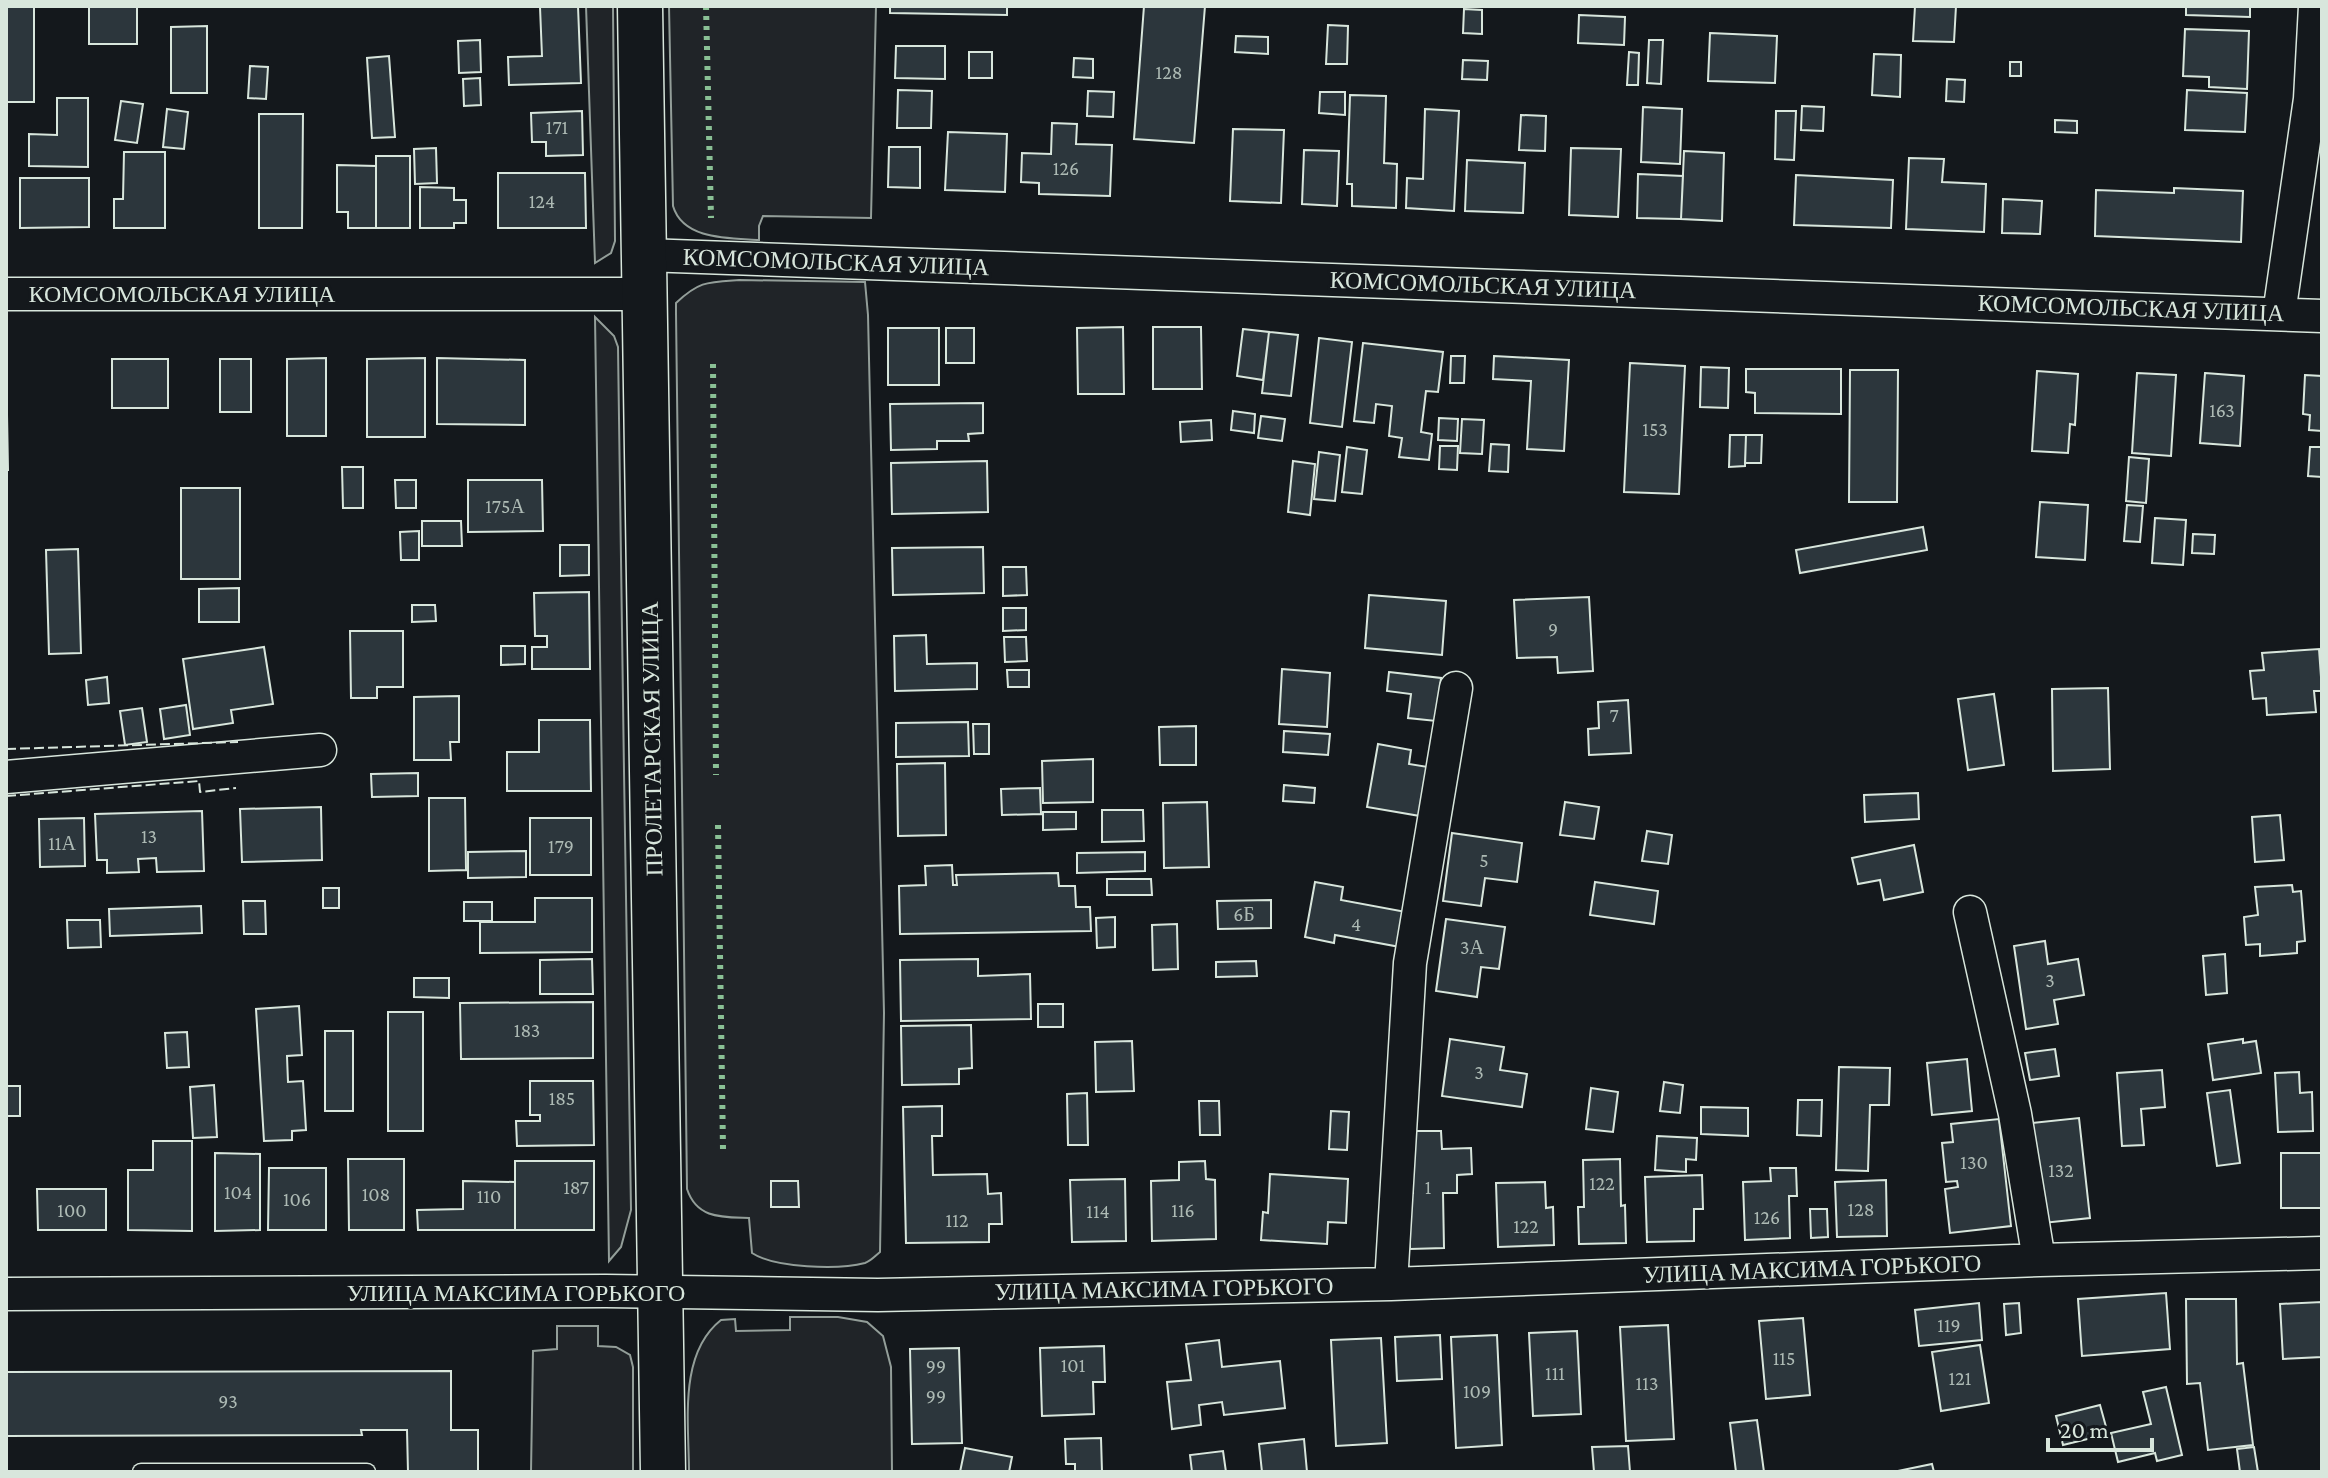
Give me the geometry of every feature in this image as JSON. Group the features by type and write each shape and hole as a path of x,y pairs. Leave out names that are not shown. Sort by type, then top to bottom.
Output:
{"main road":[{"name":"ПРОЛЕТАРСКАЯ УЛИЦА","path":"640,6 663,1472"}],"street":[{"path":"2279,314 2310,99 2315,6"},
{"name":"КОМСОМОЛЬСКАЯ УЛИЦА","path":"6,294 645,274 2322,316"},
{"path":"1391,1284 1410,963 1456,688"},
{"path":"6,777 320,750"},
{"path":"1970,912 2015,1114 2039,1260"},
{"name":"УЛИЦА МАКСИМА ГОРЬКОГО","path":"6,1294 661,1292 878,1295 1391,1284 2039,1260 2322,1253"}],"lane":[{"path":"141,1472 367,1472"}],"shaded area":[{"path":"586,6 613,6 615,241 611,253 595,263"},
{"path":"669,6 876,6 871,218 763,216 759,240 708,235 686,225 678,217 673,206"},
{"path":"739,280 865,282 884,1013 880,1252 867,1262 853,1265 791,1265 762,1258 752,1253 749,1218 720,1216 704,1211 691,1199 687,1189 676,303 704,284"},
{"path":"595,317 614,336 618,347 630,1102 631,1210 621,1247 609,1261"},
{"path":"790,1317 838,1317 867,1322 883,1336 891,1367 892,1472 689,1472 689,1390 698,1351 707,1334 721,1320 735,1319 736,1331 790,1330"},
{"path":"557,1326 598,1326 598,1346 616,1347 630,1355 633,1367 633,1472 531,1472 533,1351 557,1349"}],"building":[{"path":"89,6 137,6 137,44 89,44"},
{"path":"578,6 581,83 509,85 508,57 542,56 540,7"},
{"path":"890,6 1007,6 1007,15 890,13"},
{"path":"1144,6 1205,6 1194,143 1134,139"},
{"path":"1915,6 1956,6 1954,42 1913,41"},
{"path":"2186,6 2250,6 2250,17 2186,15"},
{"path":"6,7 34,7 34,102 6,102"},
{"path":"1464,9 1482,10 1482,34 1463,33"},
{"path":"1579,15 1625,17 1624,45 1578,43"},
{"path":"1328,25 1348,26 1347,64 1326,64"},
{"path":"207,26 207,93 171,93 171,27"},
{"path":"2185,29 2249,31 2247,89 2209,87 2209,77 2183,76"},
{"path":"1710,33 1777,36 1775,83 1708,81"},
{"path":"1236,36 1268,37 1268,54 1235,52"},
{"path":"480,40 481,72 459,73 458,41"},
{"path":"1649,40 1663,40 1661,84 1647,83"},
{"path":"896,46 945,46 945,79 895,78"},
{"path":"969,52 992,52 992,78 969,78"},
{"path":"1629,52 1639,53 1638,85 1627,85"},
{"path":"1874,54 1901,55 1900,97 1872,95"},
{"path":"389,56 395,137 372,138 367,58"},
{"path":"1074,58 1093,59 1093,78 1073,77"},
{"path":"1463,60 1488,61 1487,80 1462,79"},
{"path":"2010,62 2021,62 2021,76 2010,76"},
{"path":"250,66 268,67 266,99 248,98"},
{"path":"480,78 481,105 464,106 463,79"},
{"path":"1947,79 1965,80 1964,102 1946,101"},
{"path":"898,90 932,91 931,128 897,128"},
{"path":"2187,90 2247,93 2245,132 2185,130"},
{"path":"1088,91 1114,92 1113,117 1087,116"},
{"path":"1320,92 1345,92 1345,115 1319,113"},
{"path":"1350,95 1386,96 1384,163 1397,164 1396,208 1352,206 1352,184 1347,184"},
{"path":"57,98 88,98 88,167 29,166 29,134 57,135"},
{"path":"121,101 143,104 137,143 115,140"},
{"path":"1802,106 1824,107 1823,131 1801,130"},
{"path":"1643,107 1682,109 1680,164 1641,162"},
{"path":"167,109 188,112 184,149 163,147"},
{"path":"1425,109 1459,111 1454,211 1406,208 1407,178 1423,179"},
{"path":"582,111 583,155 546,156 546,142 532,142 531,113"},
{"path":"1776,111 1796,111 1794,160 1775,159"},
{"path":"259,114 303,114 302,228 259,228"},
{"path":"1521,115 1546,116 1545,151 1519,150"},
{"path":"2055,120 2077,121 2077,133 2055,132"},
{"path":"1052,123 1077,124 1076,144 1112,145 1110,196 1039,194 1039,183 1021,182 1022,153 1051,154"},
{"path":"1233,129 1284,130 1281,203 1230,201"},
{"path":"948,132 1007,134 1005,192 945,190"},
{"path":"889,147 920,147 920,188 888,187"},
{"path":"436,148 437,183 415,184 414,149"},
{"path":"1571,148 1621,149 1618,217 1569,215"},
{"path":"1304,150 1339,151 1337,206 1302,204"},
{"path":"1684,151 1724,153 1722,221 1681,219"},
{"path":"124,152 165,152 165,228 114,228 114,199 123,199"},
{"path":"376,156 410,156 410,228 376,228"},
{"path":"1909,158 1944,159 1942,182 1986,184 1984,232 1906,229"},
{"path":"1467,160 1525,163 1523,213 1465,211"},
{"path":"337,165 376,166 376,228 348,228 348,212 337,212"},
{"path":"498,173 585,173 586,228 498,228"},
{"path":"1638,174 1683,176 1681,219 1637,218"},
{"path":"1796,175 1893,180 1891,228 1794,225"},
{"path":"20,178 89,178 89,227 20,228"},
{"path":"420,187 454,188 454,200 466,200 466,223 454,223 454,228 420,228"},
{"path":"2174,188 2243,191 2241,242 2095,236 2096,190 2174,193"},
{"path":"2003,199 2042,201 2040,234 2002,233"},
{"path":"1123,327 1124,394 1078,394 1077,328"},
{"path":"1153,327 1201,327 1202,389 1153,389"},
{"path":"888,328 939,328 939,385 888,385"},
{"path":"946,328 974,328 974,363 946,363"},
{"path":"1243,329 1269,332 1263,380 1237,376"},
{"path":"1269,332 1298,335 1291,396 1262,393"},
{"path":"1319,338 1352,342 1342,427 1310,423"},
{"path":"1363,343 1443,352 1438,392 1426,391 1421,432 1432,434 1429,460 1399,457 1402,438 1389,436 1392,406 1376,404 1374,423 1354,421"},
{"path":"1451,356 1465,356 1464,383 1450,383"},
{"path":"1494,356 1569,360 1564,451 1527,449 1531,381 1493,379"},
{"path":"326,358 326,436 287,436 287,359"},
{"path":"425,358 425,437 367,437 367,359"},
{"path":"437,358 525,360 525,425 437,424"},
{"path":"6,359 8,470 6,470"},
{"path":"112,359 168,359 168,408 112,408"},
{"path":"220,359 251,359 251,412 220,412"},
{"path":"1630,363 1685,366 1679,494 1624,492"},
{"path":"1701,367 1729,368 1728,408 1700,407"},
{"path":"1746,369 1841,369 1841,414 1755,413 1755,393 1746,392"},
{"path":"1850,370 1898,370 1897,502 1849,502"},
{"path":"2037,371 2078,374 2075,425 2070,424 2068,453 2032,451"},
{"path":"2137,373 2176,375 2171,456 2132,453"},
{"path":"2205,373 2244,376 2240,446 2200,443"},
{"path":"2305,375 2322,376 2322,431 2309,430 2310,415 2303,414"},
{"path":"983,403 983,433 968,434 969,441 937,441 937,449 891,450 890,404"},
{"path":"1233,411 1255,414 1254,433 1231,430"},
{"path":"1261,416 1285,419 1282,441 1258,438"},
{"path":"1439,418 1458,419 1457,441 1438,440"},
{"path":"1462,419 1484,420 1482,454 1460,453"},
{"path":"1211,420 1212,440 1181,442 1180,422"},
{"path":"1730,435 1746,435 1745,466 1729,467"},
{"path":"1746,435 1762,435 1761,463 1745,463"},
{"path":"1491,444 1509,445 1508,472 1489,471"},
{"path":"1440,446 1458,446 1457,470 1439,469"},
{"path":"1347,447 1367,450 1362,494 1342,492"},
{"path":"2310,447 2322,447 2322,477 2308,476"},
{"path":"1319,452 1340,455 1335,501 1314,499"},
{"path":"2129,457 2149,459 2146,503 2126,501"},
{"path":"987,461 988,512 892,514 891,463"},
{"path":"1293,461 1315,464 1310,515 1288,512"},
{"path":"342,467 363,467 363,508 343,508"},
{"path":"395,480 416,480 416,508 396,508"},
{"path":"468,480 542,480 543,531 468,532"},
{"path":"181,488 240,488 240,579 181,579"},
{"path":"2040,502 2088,505 2085,560 2036,557"},
{"path":"2127,505 2143,506 2140,542 2124,541"},
{"path":"2155,518 2186,520 2183,565 2152,563"},
{"path":"422,521 461,521 462,546 422,546"},
{"path":"1923,527 1927,550 1800,573 1796,550"},
{"path":"419,531 419,560 401,560 400,532"},
{"path":"2193,534 2215,535 2214,554 2192,553"},
{"path":"560,545 589,545 589,575 560,576"},
{"path":"983,547 984,593 893,595 892,548"},
{"path":"78,549 81,653 49,654 46,550"},
{"path":"1003,567 1026,567 1027,595 1003,596"},
{"path":"239,588 239,622 199,622 199,589"},
{"path":"589,592 590,669 532,669 532,647 547,647 547,636 535,636 534,593"},
{"path":"1369,595 1446,601 1442,655 1365,648"},
{"path":"1589,597 1593,671 1558,673 1557,657 1517,658 1514,600"},
{"path":"412,605 435,605 436,621 412,622"},
{"path":"1003,608 1026,608 1026,630 1003,631"},
{"path":"350,631 403,631 403,687 377,687 377,698 351,698"},
{"path":"926,635 927,664 977,663 977,689 895,691 894,636"},
{"path":"1004,637 1026,637 1027,661 1005,662"},
{"path":"501,646 525,646 525,664 501,665"},
{"path":"264,647 273,704 231,710 233,723 193,729 183,659"},
{"path":"2319,649 2322,691 2314,691 2316,712 2267,715 2266,698 2253,699 2250,671 2264,670 2262,653"},
{"path":"1282,669 1330,673 1327,727 1279,724"},
{"path":"1007,670 1029,670 1029,687 1008,687"},
{"path":"1389,672 1441,678 1436,721 1408,718 1411,694 1387,691"},
{"path":"107,677 109,703 88,705 86,680"},
{"path":"2108,688 2110,769 2053,771 2052,689"},
{"path":"1994,694 2004,765 1968,770 1958,699"},
{"path":"459,696 459,742 450,742 451,760 414,760 414,697"},
{"path":"1628,700 1631,753 1589,755 1588,729 1599,728 1598,702"},
{"path":"186,705 190,735 164,739 160,709"},
{"path":"142,708 147,742 125,745 120,711"},
{"path":"539,720 590,720 591,791 507,791 507,752 539,752"},
{"path":"968,722 969,756 896,757 896,723"},
{"path":"973,724 989,724 989,754 974,754"},
{"path":"1196,726 1196,765 1160,765 1159,727"},
{"path":"1284,731 1330,734 1328,755 1283,752"},
{"path":"1378,744 1411,750 1409,764 1428,767 1420,816 1367,807"},
{"path":"1093,759 1093,802 1043,803 1042,761"},
{"path":"945,763 946,835 898,836 897,764"},
{"path":"418,773 418,796 372,797 371,774"},
{"path":"1284,785 1315,788 1314,803 1283,801"},
{"path":"1040,788 1041,814 1002,815 1001,789"},
{"path":"1918,793 1919,819 1865,822 1864,795"},
{"path":"429,798 465,798 466,870 429,871"},
{"path":"1207,802 1209,867 1164,868 1163,803"},
{"path":"1565,802 1599,807 1594,839 1560,835"},
{"path":"321,807 322,860 242,862 240,809"},
{"path":"1102,810 1143,810 1144,841 1102,842"},
{"path":"202,811 204,871 157,872 156,858 138,859 139,872 107,873 107,860 97,860 95,814"},
{"path":"1043,812 1076,812 1076,829 1043,830"},
{"path":"2280,815 2284,860 2255,862 2252,817"},
{"path":"84,818 85,866 40,867 39,819"},
{"path":"530,818 591,818 591,875 530,875"},
{"path":"1647,831 1672,835 1668,864 1642,861"},
{"path":"1452,833 1522,843 1517,882 1485,878 1481,906 1443,901"},
{"path":"1914,845 1923,892 1884,900 1880,880 1858,884 1852,858"},
{"path":"526,851 526,877 468,878 468,852"},
{"path":"1145,852 1145,871 1077,873 1077,853"},
{"path":"952,865 953,885 957,885 956,875 1058,873 1059,886 1075,886 1076,907 1090,907 1091,931 900,934 899,886 926,885 925,866"},
{"path":"1107,879 1151,879 1152,895 1107,895"},
{"path":"1315,882 1343,887 1341,900 1406,912 1400,947 1335,935 1334,943 1305,937"},
{"path":"1595,882 1658,891 1654,924 1590,915"},
{"path":"2292,885 2293,892 2301,891 2305,941 2297,942 2297,953 2260,956 2260,944 2246,945 2244,917 2258,915 2255,887"},
{"path":"323,888 339,888 339,908 323,908"},
{"path":"535,898 592,898 592,952 480,953 480,922 535,922"},
{"path":"1271,900 1271,928 1218,929 1217,901"},
{"path":"243,901 265,901 266,934 244,934"},
{"path":"464,902 492,902 492,921 464,921"},
{"path":"201,906 202,933 110,936 109,909"},
{"path":"1115,917 1115,947 1097,948 1096,918"},
{"path":"1446,919 1505,927 1499,969 1481,967 1477,997 1436,991"},
{"path":"67,920 100,920 101,947 68,948"},
{"path":"1177,924 1178,969 1153,970 1152,925"},
{"path":"2045,941 2048,964 2078,959 2084,995 2054,1000 2058,1024 2026,1029 2014,946"},
{"path":"2225,954 2227,993 2206,995 2203,956"},
{"path":"592,959 593,994 540,994 540,960"},
{"path":"978,959 978,976 1030,974 1031,1019 901,1021 900,960"},
{"path":"1256,961 1257,976 1216,977 1216,962"},
{"path":"414,978 449,978 449,998 414,997"},
{"path":"593,1002 593,1058 461,1059 460,1003"},
{"path":"1038,1004 1063,1004 1063,1027 1038,1027"},
{"path":"299,1006 302,1055 287,1056 288,1082 303,1081 306,1130 292,1131 292,1140 264,1141 256,1009"},
{"path":"388,1012 423,1012 423,1131 388,1131"},
{"path":"971,1025 972,1068 959,1069 959,1084 902,1085 901,1026"},
{"path":"325,1031 353,1031 353,1111 325,1111"},
{"path":"187,1032 189,1067 167,1068 165,1033"},
{"path":"1450,1039 1504,1047 1500,1070 1527,1074 1522,1107 1442,1096"},
{"path":"2243,1039 2243,1043 2256,1041 2261,1073 2213,1080 2208,1044"},
{"path":"1132,1041 1134,1091 1096,1092 1095,1042"},
{"path":"2055,1049 2059,1076 2030,1080 2025,1053"},
{"path":"1967,1059 1972,1111 1932,1115 1927,1063"},
{"path":"1839,1067 1890,1068 1889,1105 1870,1105 1868,1171 1836,1170"},
{"path":"2162,1070 2165,1107 2141,1109 2144,1145 2122,1146 2117,1073"},
{"path":"2299,1072 2300,1093 2312,1092 2313,1131 2278,1132 2275,1073"},
{"path":"530,1081 593,1081 594,1145 517,1146 516,1121 540,1121 540,1115 530,1115"},
{"path":"1664,1082 1683,1085 1680,1113 1660,1111"},
{"path":"214,1085 217,1137 193,1138 190,1087"},
{"path":"6,1086 20,1086 20,1116 6,1116"},
{"path":"1591,1088 1618,1092 1613,1132 1586,1129"},
{"path":"2230,1090 2240,1163 2217,1166 2207,1093"},
{"path":"1087,1093 1088,1145 1068,1145 1067,1094"},
{"path":"1798,1100 1822,1100 1821,1136 1797,1135"},
{"path":"1199,1101 1219,1101 1220,1135 1200,1135"},
{"path":"942,1106 942,1136 932,1136 933,1175 987,1174 988,1194 1001,1193 1002,1224 989,1224 989,1242 906,1243 903,1107"},
{"path":"1701,1107 1748,1108 1748,1136 1701,1134"},
{"path":"1331,1111 1349,1112 1347,1150 1329,1149"},
{"path":"2079,1118 2090,1218 2043,1223 2032,1123"},
{"path":"1999,1119 2011,1226 1950,1233 1945,1189 1958,1187 1957,1181 1946,1182 1942,1143 1953,1142 1951,1124"},
{"path":"1411,1131 1441,1131 1442,1149 1471,1148 1472,1174 1457,1175 1457,1193 1443,1193 1444,1248 1410,1249 1408,1193 1413,1193"},
{"path":"1657,1136 1697,1138 1696,1160 1686,1159 1686,1172 1655,1170"},
{"path":"153,1141 192,1141 192,1231 128,1230 128,1170 153,1170"},
{"path":"215,1153 260,1154 260,1230 215,1231"},
{"path":"2281,1153 2322,1153 2322,1208 2281,1208"},
{"path":"348,1159 404,1159 404,1230 349,1230"},
{"path":"1620,1159 1626,1243 1579,1244 1578,1207 1584,1207 1583,1160"},
{"path":"515,1161 594,1161 594,1230 515,1230"},
{"path":"1205,1161 1206,1179 1215,1180 1216,1239 1152,1241 1151,1181 1179,1180 1179,1162"},
{"path":"269,1168 326,1168 326,1230 268,1230"},
{"path":"1770,1168 1796,1168 1797,1196 1789,1196 1790,1238 1745,1240 1743,1182 1771,1181"},
{"path":"1270,1174 1348,1179 1346,1223 1328,1222 1327,1244 1261,1240 1263,1212 1268,1213"},
{"path":"1702,1175 1703,1209 1694,1209 1694,1241 1647,1242 1645,1177"},
{"path":"1125,1179 1126,1241 1072,1242 1070,1180"},
{"path":"1886,1180 1887,1236 1837,1237 1835,1182"},
{"path":"463,1181 515,1182 515,1230 418,1230 417,1210 463,1209"},
{"path":"771,1181 798,1181 799,1207 771,1207"},
{"path":"1545,1182 1546,1208 1553,1207 1554,1245 1498,1247 1496,1183"},
{"path":"37,1189 106,1189 106,1230 38,1230"},
{"path":"1810,1209 1827,1209 1828,1237 1811,1238"},
{"path":"2166,1293 2170,1349 2082,1356 2078,1299"},
{"path":"2186,1299 2236,1299 2237,1364 2243,1363 2253,1445 2208,1450 2200,1383 2187,1384"},
{"path":"2322,1302 2322,1357 2283,1359 2280,1304"},
{"path":"1979,1303 1982,1340 1919,1346 1915,1310"},
{"path":"2019,1303 2021,1333 2006,1335 2004,1304"},
{"path":"1803,1318 1810,1395 1766,1399 1759,1321"},
{"path":"1668,1325 1674,1439 1626,1441 1620,1327"},
{"path":"1577,1331 1581,1414 1533,1416 1529,1333"},
{"path":"1440,1335 1442,1379 1397,1381 1395,1337"},
{"path":"1497,1335 1502,1445 1456,1448 1451,1337"},
{"path":"1381,1338 1387,1443 1336,1446 1331,1340"},
{"path":"1219,1340 1222,1367 1280,1361 1285,1408 1224,1415 1222,1402 1199,1405 1201,1425 1172,1429 1167,1382 1191,1380 1186,1344"},
{"path":"1980,1345 1989,1403 1941,1411 1932,1352"},
{"path":"1104,1346 1105,1382 1093,1382 1094,1414 1042,1416 1040,1348"},
{"path":"959,1348 962,1443 912,1444 910,1349"},
{"path":"451,1371 451,1430 478,1430 478,1472 408,1472 407,1430 361,1430 362,1435 6,1436 6,1372"},
{"path":"2166,1387 2182,1455 2157,1461 2155,1453 2118,1462 2111,1433 2151,1424 2143,1392"},
{"path":"2100,1405 2108,1434 2063,1445 2056,1416"},
{"path":"1757,1420 1764,1472 1736,1472 1730,1423"},
{"path":"1101,1438 1102,1472 1075,1472 1075,1464 1066,1464 1065,1439"},
{"path":"1304,1439 1307,1472 1262,1472 1259,1444"},
{"path":"1628,1446 1630,1472 1594,1472 1592,1447"},
{"path":"2254,1447 2258,1472 2240,1472 2237,1449"},
{"path":"965,1448 1012,1457 1009,1472 960,1472"},
{"path":"1223,1451 1226,1472 1192,1472 1190,1455"},
{"path":"1932,1464 1934,1472 1893,1472"}],"hedge":[{"path":"706,6 711,218"},
{"path":"713,364 716,775"},
{"path":"718,825 723,1149"}],"fence":[{"path":"6,749 238,742"},
{"path":"6,796 199,781 200,792 236,788"}]}
